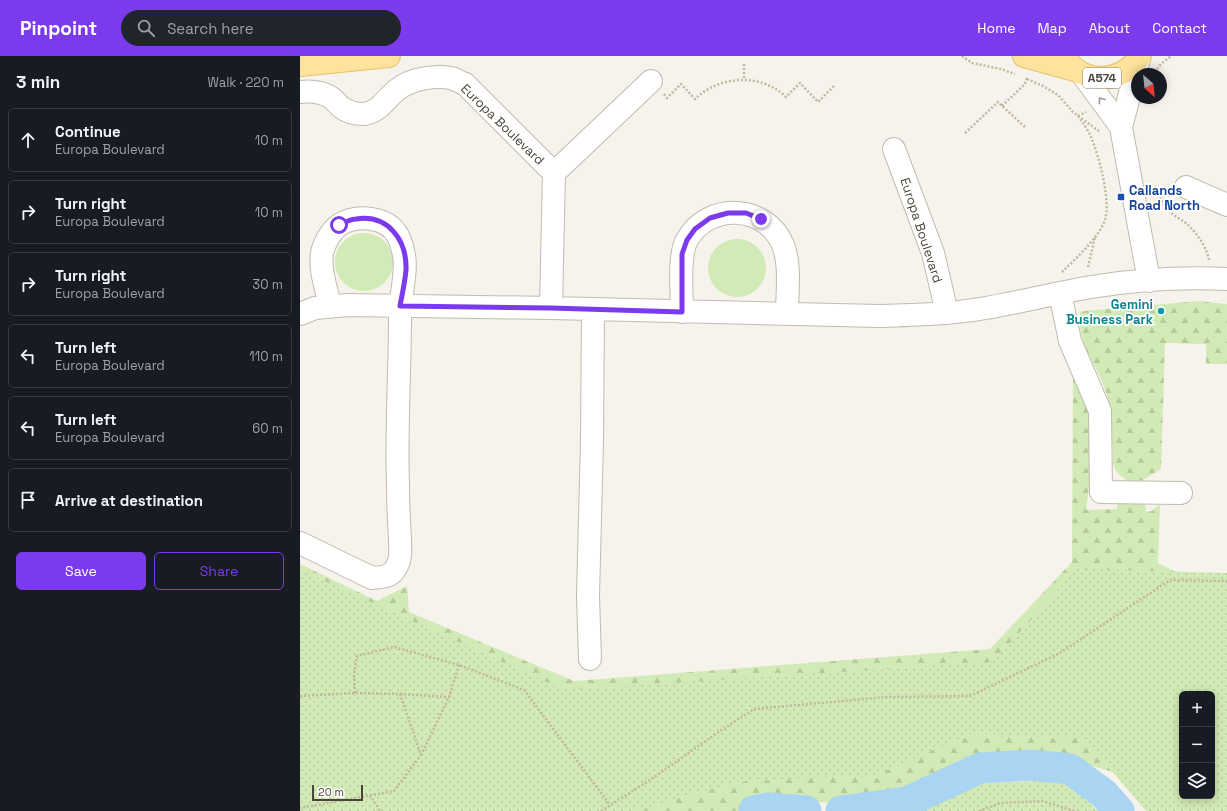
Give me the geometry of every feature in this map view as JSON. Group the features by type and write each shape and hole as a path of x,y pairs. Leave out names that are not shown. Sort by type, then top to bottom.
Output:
{"main road":[{"path":"300,65 389,56"},
{"name":"A574","path":"1024,56 1075,67 1094,78 1107,78 1119,75 1130,68 1140,57"}],"street":[{"path":"1140,57 1121,127 1149,281"},
{"path":"1075,67 1121,127"},
{"name":"Europa Boulevard","path":"300,92 309,91 322,93 331,97 341,107 353,113 364,114 379,108 398,89 411,82 430,78 451,78 465,84 554,173"},
{"name":"Europa Boulevard","path":"551,308 554,173 651,81"},
{"name":"Europa Boulevard","path":"894,149 933,253 948,313"},
{"path":"1186,187 1227,205"},
{"path":"682,312 682,254 687,240 695,229 710,218 728,213 746,213 761,219 774,230 783,245 787,264 788,314"},
{"path":"300,544 372,578 385,578 395,571 400,559 398,483 400,306 406,270 404,251 397,234 386,223 371,218 355,219 339,225 327,238 322,253 322,268 330,306"},
{"path":"300,314 315,308 348,305 880,316 948,313 985,308 1060,284 1092,287 1149,281 1220,278"},
{"path":"1060,284 1070,341 1100,411 1100,492 1181,493"},
{"path":"590,659 588,596 592,442 593,310"}],"path":[{"path":"962,56 972,63 1001,69 1027,79 1058,95 1078,116 1090,136 1106,194 1106,213 1104,221 1095,236 1060,284"},
{"path":"1158,68 1161,64 1172,56"},
{"path":"744,64 744,80"},
{"path":"1002,106 1025,84 1027,79"},
{"path":"651,81 667,98 681,84 695,99 712,86 727,82 744,80 763,83 779,90 786,96 800,83 818,102 835,85"},
{"path":"965,133 998,102 1026,128"},
{"path":"1155,186 1168,210 1185,223 1201,240 1220,278"},
{"path":"1088,268 1095,236"},
{"path":"601,811 650,780 754,709 886,697 970,696 1060,653 1170,580 1227,581"},
{"path":"355,693 354,675 356,656 394,647 459,665 524,690 610,805"},
{"path":"300,808 394,791 421,755 449,697 459,665"},
{"path":"300,696 355,693 449,697"},
{"path":"400,694 421,755"},
{"path":"370,795 380,811"},
{"path":"979,811 1001,803 1043,801 1074,811"}],"green space":[{"path":"364,233 375,235 388,246 391,251 393,262 391,273 380,286 375,289 364,291 353,289 340,278 337,273 335,262 337,251 348,238 353,235"},
{"path":"737,239 748,241 761,252 764,257 766,268 764,279 753,292 748,295 737,297 726,295 713,284 710,279 708,268 710,257 721,244 726,241"},
{"path":"1198,301 1227,304 1227,364 1206,364 1206,344 1165,343 1161,469 1143,480 1129,482 1118,474 1113,465 1111,419 1108,399 1105,388 1085,346 1080,324 1080,312"},
{"path":"1073,377 1089,414 1093,459 1086,510 1117,509 1117,497 1145,501 1146,512 1152,511 1160,503 1158,563 1184,576 1211,691 1179,691 1178,792 1093,766 1033,761 953,775 900,791 894,811 842,811 837,803 818,802 816,811 386,811 300,591 300,564 377,601 407,586 409,612 574,681 990,649 1072,562"},
{"path":"1077,569 1227,573 1227,811 1146,811 1084,738 972,733 879,774 736,782 633,811 300,811 300,570 564,690 993,662"},
{"path":"1067,780 1098,811 918,811 982,783"}],"waterway":[{"path":"841,811 907,802 980,768 1032,765 1070,769 1104,794 1119,811"},
{"path":"754,811 768,808 806,811"}],"place":[{"name":"Callands Road North","path":"1121,197"},
{"name":"Gemini Business Park","path":"1161,311"}],"route":[{"path":"339,225 355,219 371,218 386,223 397,234 404,251 406,270 400,306 551,308 682,312 682,254 687,240 695,229 710,218 728,213 746,213 761,219"}]}
